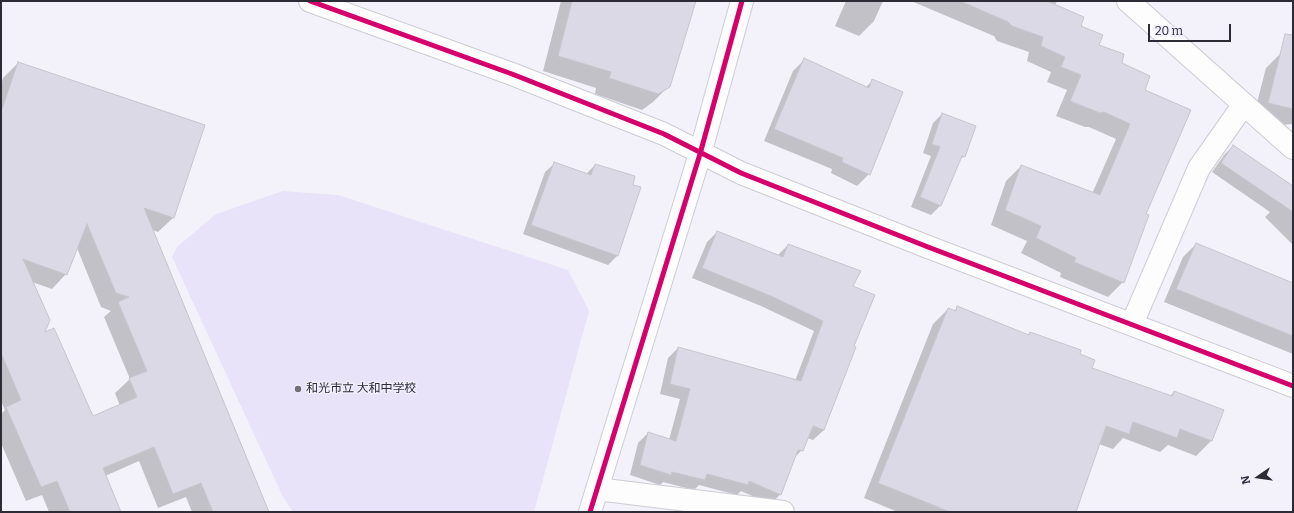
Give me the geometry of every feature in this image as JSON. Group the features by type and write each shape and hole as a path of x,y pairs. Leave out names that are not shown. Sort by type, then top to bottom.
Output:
{"street":[{"path":"310,1 519,77 664,134 700,154 741,173 928,247 1293,386"},
{"path":"590,512 700,154 742,1"},
{"path":"1128,1 1293,148"},
{"path":"1132,324 1199,168 1244,104"},
{"path":"597,489 783,512"}],"shaded area":[{"path":"283,191 338,195 568,270 589,311 534,512 293,512 283,497 172,257 177,247 216,214"}],"building":[{"path":"572,1 696,1 670,87 658,94 609,78 611,72 558,56"},
{"path":"960,1 1047,1 1084,17 1081,26 1103,35 1099,45 1124,54 1122,63 1150,76 1145,90 1191,110 1146,214 1149,215 1124,283 1074,262 1076,258 1036,238 1041,226 1005,210 1021,165 1100,195 1130,124 1104,112 1100,113 1070,101 1081,75 1061,67 1065,57 1041,46 1043,37 1012,26 1008,22"},
{"path":"1285,34 1293,35 1293,109 1268,103"},
{"path":"804,58 869,88 872,79 903,92 870,175 842,162 843,158 774,129"},
{"path":"18,62 205,125 174,218 144,208 269,512 213,512 201,483 173,494 154,447 103,468 121,512 70,512 57,481 41,487 6,407 21,400 1,353 1,112","holes":["87,224 116,293 129,297 118,302 147,371 129,378 137,397 93,416 54,328 45,332 50,320 23,259 67,275"]},
{"path":"942,113 976,126 965,157 962,156 941,206 920,197 940,147 932,144"},
{"path":"1233,145 1293,186 1293,212 1221,163"},
{"path":"554,162 591,175 595,164 635,176 633,185 641,187 618,256 531,225"},
{"path":"717,231 783,257 788,244 861,271 853,286 875,295 854,346 856,347 824,430 813,426 803,451 798,450 781,495 749,481 748,485 707,474 705,480 672,472 671,475 640,465 648,432 676,441 690,389 670,384 678,347 801,381 823,321 771,296 702,268"},
{"path":"1196,243 1293,283 1293,336 1176,289"},
{"path":"957,306 1029,335 1030,332 1081,350 1080,354 1095,360 1092,368 1172,396 1174,391 1224,410 1212,441 1180,429 1177,438 1133,422 1129,434 1106,426 1076,512 950,512 878,483 948,308 956,311"}],"cycle path":[{"path":"310,1 512,74 664,134 741,173 928,247 1293,386"},
{"path":"590,512 700,154 742,1"}],"place":[{"name":"和光市立 大和中学校","path":"298,389"}]}
